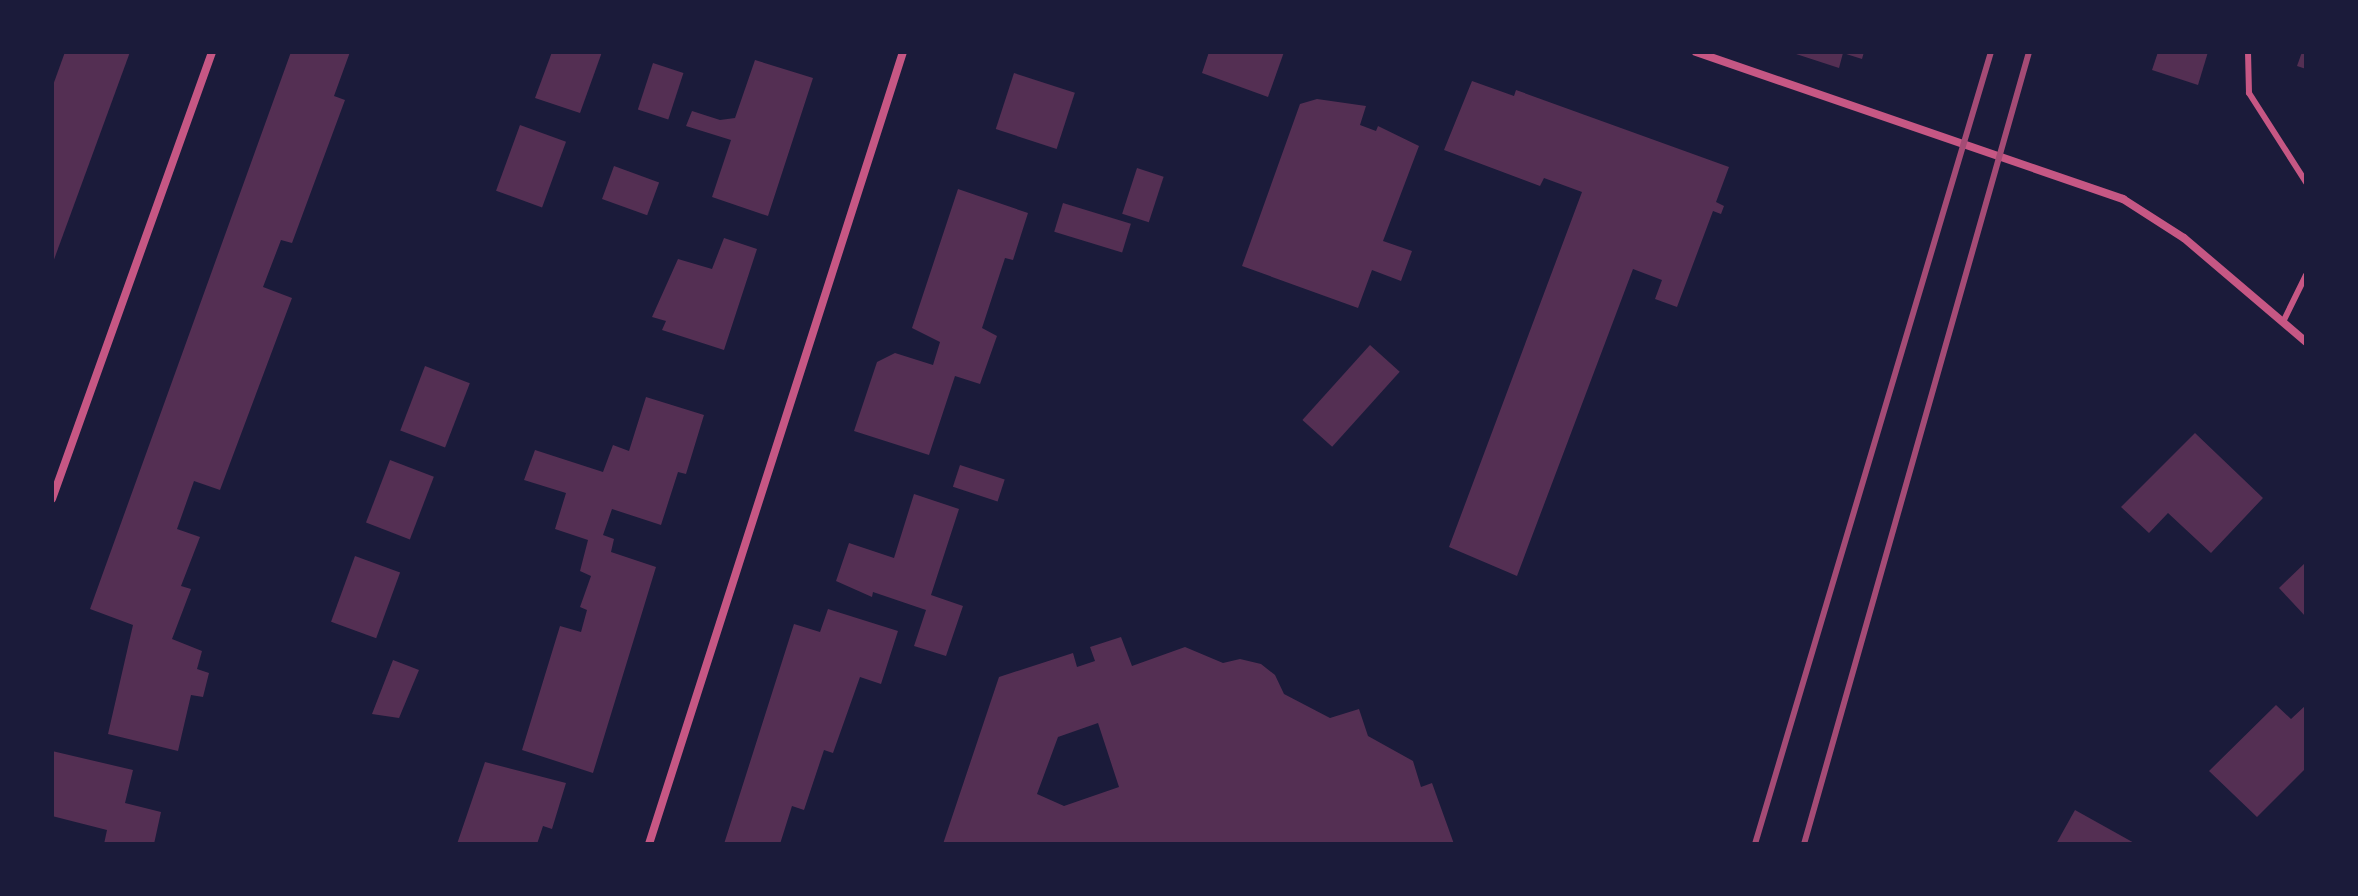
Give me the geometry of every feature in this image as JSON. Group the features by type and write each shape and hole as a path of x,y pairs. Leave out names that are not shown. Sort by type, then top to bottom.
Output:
{"street":[{"path":"52,499 212,52"},
{"path":"649,844 903,52"},
{"path":"1696,52 2123,199 2184,238 2284,320 2306,342"}],"lane":[{"path":"2248,52 2249,93 2306,182"},
{"path":"2284,320 2306,275"}],"building":[{"path":"65,52 130,52 52,265 52,88"},
{"path":"291,52 350,52 334,96 345,100 292,243 281,240 263,287 292,298 220,490 194,481 177,529 200,537 181,586 191,589 172,639 202,651 197,669 209,673 203,697 191,695 178,751 108,734 133,625 90,609"},
{"path":"552,52 602,52 580,113 535,98"},
{"path":"1209,52 1284,52 1268,97 1202,73"},
{"path":"1864,52 1862,59 1843,53 1839,68 1793,53"},
{"path":"2158,52 2208,52 2198,85 2152,70"},
{"path":"2302,52 2306,52 2306,69 2297,66"},
{"path":"755,60 813,78 768,216 712,197 731,140 686,126 692,111 720,120 735,118"},
{"path":"653,63 683,73 668,119 638,110"},
{"path":"1014,73 1075,93 1057,149 996,129"},
{"path":"1472,81 1514,96 1516,90 1729,167 1716,202 1724,206 1721,214 1713,211 1677,307 1655,299 1662,280 1633,269 1517,576 1449,547 1582,192 1544,178 1540,186 1444,150"},
{"path":"1317,99 1366,106 1360,125 1376,131 1378,126 1419,146 1383,241 1412,251 1401,281 1372,270 1358,308 1242,266 1300,104"},
{"path":"520,125 566,142 542,208 496,191"},
{"path":"614,166 659,182 647,215 602,199"},
{"path":"1137,168 1164,177 1149,222 1122,214"},
{"path":"958,189 1028,213 1013,260 1005,258 982,328 997,336 980,384 955,376 929,455 854,431 877,362 895,353 933,365 940,342 912,328"},
{"path":"1063,203 1131,224 1122,252 1054,232"},
{"path":"724,238 757,249 724,350 662,330 666,321 652,317 678,259 712,269"},
{"path":"1370,345 1400,372 1332,447 1302,420"},
{"path":"425,366 470,383 445,448 400,430"},
{"path":"646,397 704,415 686,474 678,472 661,525 612,509 603,535 614,539 611,552 656,567 593,773 522,750 560,626 581,632 587,610 580,607 591,576 580,571 588,540 555,529 566,493 524,480 535,450 603,472 613,445 629,451"},
{"path":"2195,433 2263,498 2211,553 2168,513 2149,533 2121,507"},
{"path":"390,460 434,477 410,539 366,523"},
{"path":"960,465 1005,480 998,501 953,487"},
{"path":"914,494 959,509 931,595 963,606 946,656 914,646 926,610 873,592 872,597 836,581 849,543 894,558"},
{"path":"355,556 400,572 376,638 331,622"},
{"path":"2306,562 2306,617 2279,588"},
{"path":"828,609 898,631 881,684 860,677 833,753 824,750 804,810 792,806 780,844 724,844 794,624 820,632"},
{"path":"1121,637 1132,666 1185,647 1223,663 1240,659 1261,664 1275,675 1284,694 1330,718 1359,709 1368,736 1413,761 1421,787 1432,783 1454,844 943,844 999,677 1073,653 1077,667 1095,661 1090,647","holes":["1098,723 1119,787 1064,806 1037,794 1058,737"]},
{"path":"393,660 419,670 399,718 372,714"},
{"path":"2276,705 2291,719 2306,705 2306,768 2257,817 2209,771"},
{"path":"52,751 133,770 125,803 161,812 154,844 104,844 107,830 52,816"},
{"path":"485,762 566,783 552,829 543,826 537,844 457,844"},
{"path":"2075,810 2136,844 2056,844"}],"railway":[{"path":"1755,844 1991,52"},
{"path":"1804,844 2029,52"}]}
